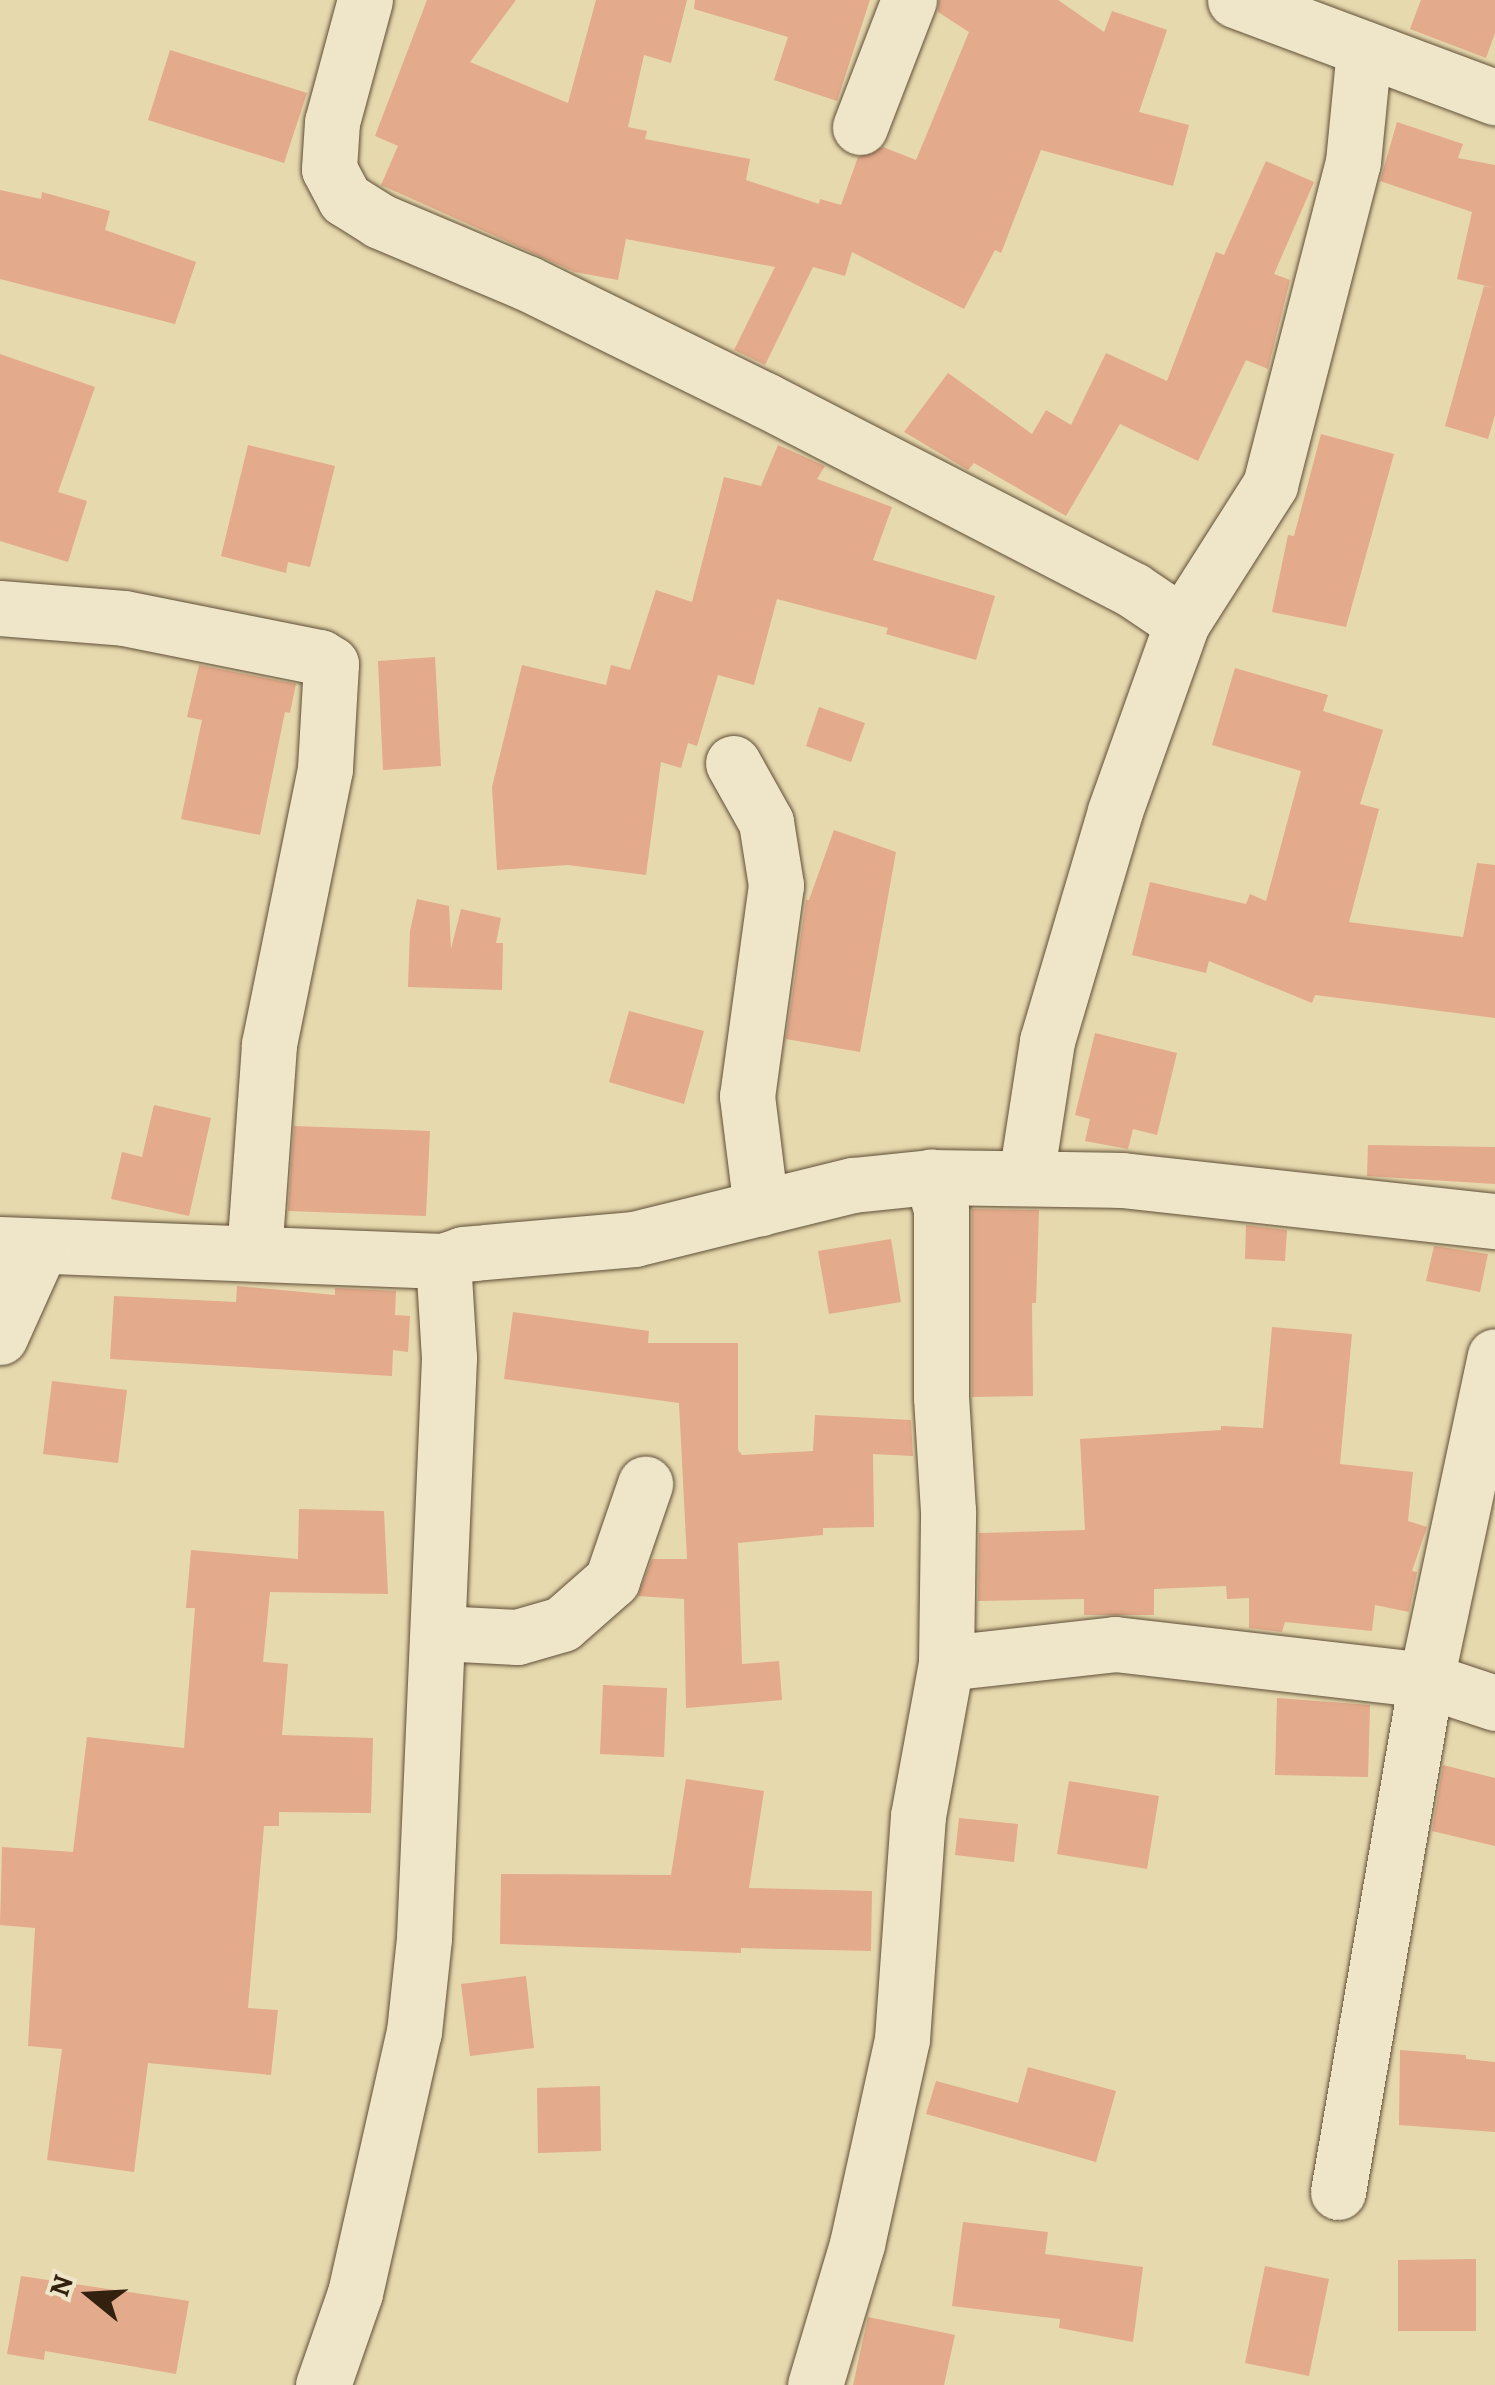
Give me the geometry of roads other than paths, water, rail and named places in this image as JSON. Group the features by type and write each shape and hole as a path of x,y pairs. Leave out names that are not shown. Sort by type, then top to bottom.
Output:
{"street":[{"path":"365,0 332,122 329,169 345,199 380,221 527,283 765,400 1133,590 1182,624"},
{"path":"860,127 909,0"},
{"path":"1235,0 1495,97"},
{"path":"1026,1177 1046,1041 1115,811 1182,624 1270,485 1353,162 1364,50"},
{"path":"0,608 124,618 320,657 330,664 325,768 269,1045 254,1252"},
{"path":"733,763 766,822 776,886 748,1096 761,1208"},
{"path":"816,2385 857,2244 902,2039 918,1816 946,1663 948,1511 940,1378 941,1209 931,1177"},
{"path":"0,1338 20,1246 443,1261 463,1254 634,1239 853,1185 931,1177 1122,1180 1495,1222"},
{"path":"323,2385 354,2293 414,2032 425,1919 440,1634 449,1358 443,1261"},
{"path":"1338,2192 1426,1680 1495,1356"},
{"path":"440,1634 516,1636 562,1624 612,1580 645,1484"},
{"path":"946,1663 1115,1644 1426,1680 1495,1703"}]}
